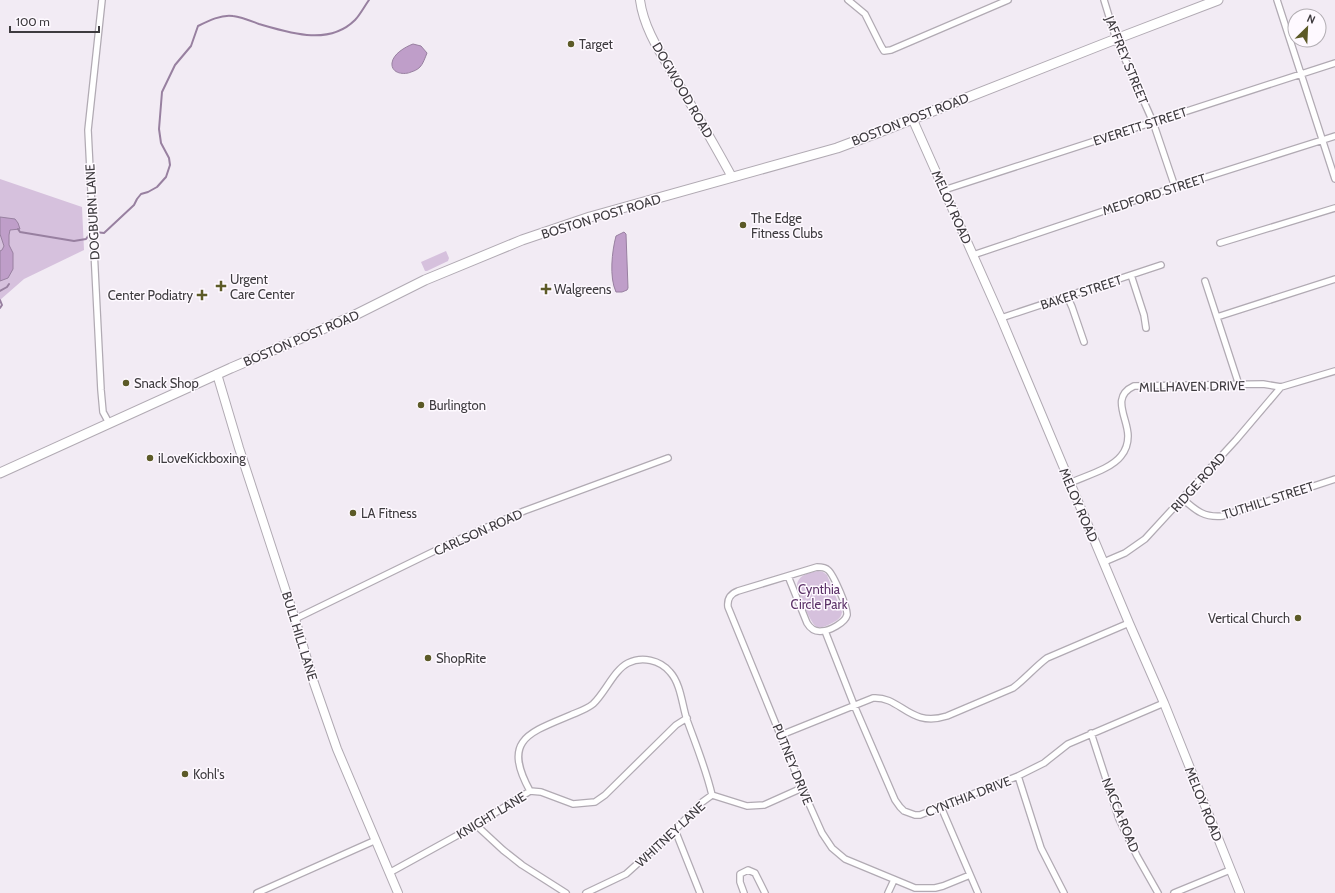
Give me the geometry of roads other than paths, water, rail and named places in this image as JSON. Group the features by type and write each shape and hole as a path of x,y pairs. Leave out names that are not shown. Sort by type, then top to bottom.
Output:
{"main road":[{"name":"DOGWOOD ROAD","path":"640,0 646,24 656,44 732,177"},
{"name":"BOSTON POST ROAD","path":"0,474 217,374 353,316 425,280 522,240 590,217 836,148 1218,0"},
{"name":"MELOY ROAD","path":"912,118 1001,318 1104,562 1128,623 1164,703 1240,893"},
{"name":"BULL HILL LANE","path":"217,374 314,683 337,749 398,893"}],"street":[{"name":"DOGBURN LANE","path":"102,0 88,130 101,390 103,412 109,423"},
{"path":"850,0 865,14 884,51 891,50 1008,0"},
{"name":"JAFFREY STREET","path":"1104,0 1116,39 1153,122 1176,187"},
{"path":"1277,0 1335,179"},
{"name":"EVERETT STREET","path":"944,190 1335,63"},
{"name":"MEDFORD STREET","path":"973,255 1176,187 1335,136"},
{"path":"1220,243 1335,208"},
{"name":"BAKER STREET","path":"1001,318 1161,265"},
{"path":"1131,275 1144,315 1146,328"},
{"path":"1218,317 1335,279"},
{"path":"1205,281 1239,384"},
{"path":"1067,296 1084,342"},
{"name":"MILLHAVEN DRIVE","path":"1070,483 1111,465 1121,456 1127,446 1128,435 1122,411 1122,400 1125,393 1131,388 1138,386 1239,384 1263,384 1281,387 1335,371"},
{"name":"RIDGE ROAD","path":"1104,562 1125,553 1146,539 1236,440 1281,387"},
{"name":"CARLSON ROAD","path":"295,619 453,542 524,511 668,458"},
{"name":"TUTHILL STREET","path":"1183,499 1200,513 1208,516 1223,516 1335,479"},
{"path":"820,567 825,568 830,572 845,605 847,614 846,618 841,623 825,631 817,631 808,624 788,576 820,567"},
{"name":"PUTNEY DRIVE","path":"788,576 738,591 730,597 727,603 802,788 822,833 832,848 850,862 912,887 924,889 943,886 970,875"},
{"path":"781,735 854,705 879,697 888,700 912,715 928,719 937,719 1013,688 1047,658 1128,623"},
{"name":"CYNTHIA DRIVE","path":"825,631 854,705 895,800 904,811 915,815 920,815 942,807 1018,776 1044,763 1068,744 1164,703"},
{"path":"530,791 522,777 518,764 518,754 525,739 536,729 592,705 618,672 628,664 645,660 664,666 671,672 676,680 712,795"},
{"name":"KNIGHT LANE","path":"389,873 476,825 530,791 541,792 573,804 595,802 605,795 676,725 687,718"},
{"name":"NACCA ROAD","path":"1091,733 1119,819 1136,856 1158,893"},
{"path":"1018,776 1041,848 1064,893"},
{"name":"WHITNEY LANE","path":"586,893 626,874 675,830 701,803 712,795 747,806 764,805 802,788"},
{"path":"942,807 978,893"},
{"path":"476,825 522,865 566,893"},
{"path":"675,830 700,893"},
{"path":"257,893 376,840"},
{"path":"744,893 739,878 740,874 748,870 756,873 765,893"},
{"path":"1174,893 1230,870"},
{"path":"888,893 894,880"}],"waterway":[{"path":"95,232 104,233 134,205 141,194 157,187 166,177 170,165 169,158 161,143 159,129 162,92 175,65 191,46 198,26 215,18 229,16 240,17 296,34 321,35 333,33 345,28 357,18 369,0"},
{"path":"18,229 20,232 74,241 86,239 91,232"},
{"path":"0,291 9,284"},
{"path":"0,300 2,305 0,308"}],"place":[{"name":"Target","path":"571,44"},
{"name":"The Edge Fitness Clubs","path":"743,225"},
{"name":"Urgent Care Center","path":"221,286"},
{"name":"Walgreens","path":"546,289"},
{"name":"Center Podiatry","path":"202,295"},
{"name":"Snack Shop","path":"126,383"},
{"name":"Burlington","path":"421,405"},
{"name":"iLoveKickboxing","path":"150,458"},
{"name":"LA Fitness","path":"353,513"},
{"name":"Vertical Church","path":"1298,618"},
{"name":"ShopRite","path":"428,658"},
{"name":"Kohl's","path":"185,774"}],"park label":[{"name":"Cynthia Circle Park","path":"819,596"}]}
